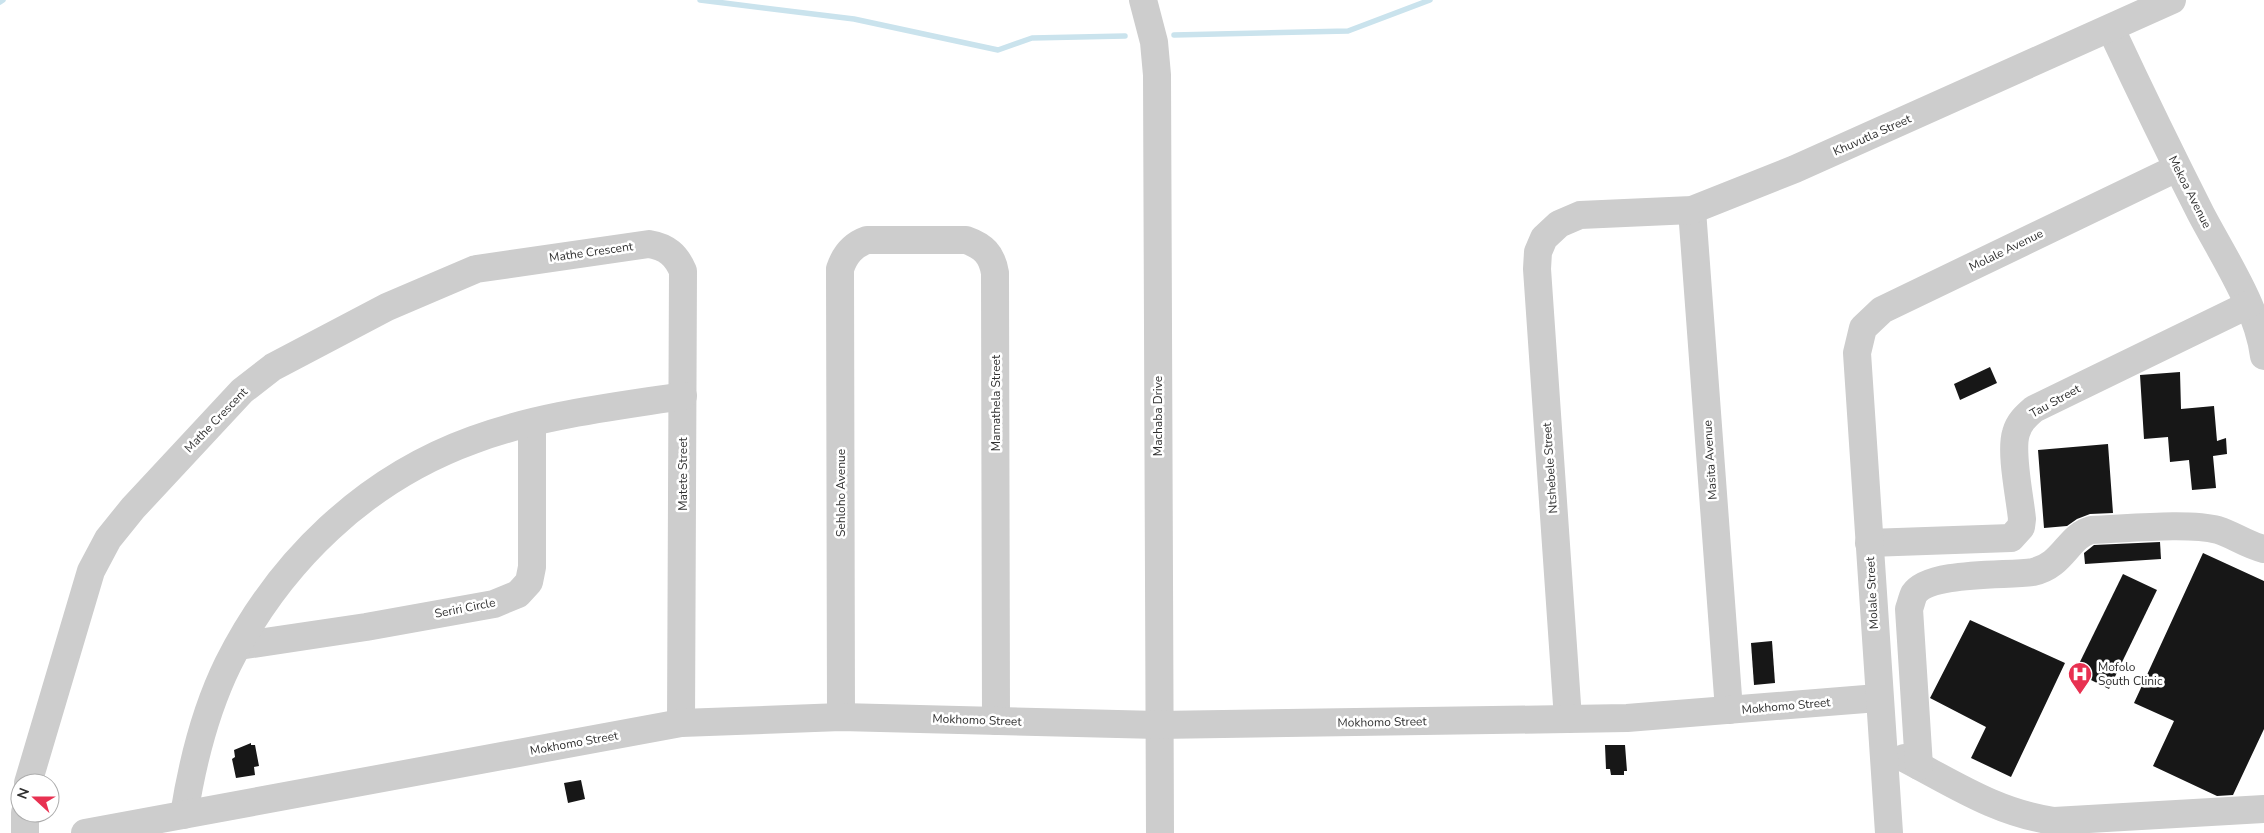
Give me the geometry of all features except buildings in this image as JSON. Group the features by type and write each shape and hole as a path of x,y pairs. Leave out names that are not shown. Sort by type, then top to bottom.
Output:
{"street":[{"name":"Machaba Drive","path":"1144,0 1154,42 1157,75 1158,725 1160,833"},
{"name":"Khuvutla Street","path":"1559,224 1580,214 1692,210 1795,169 2111,29 2172,0"},
{"name":"Mekoa Avenue","path":"2111,29 2177,168 2248,305 2262,341 2264,356"},
{"name":"Molale Avenue","path":"1857,353 1863,328 1882,310 2177,168"},
{"name":"Masita Avenue","path":"1692,210 1729,710"},
{"name":"Ntshebele Street","path":"1559,224 1544,238 1538,252 1537,270 1568,720"},
{"name":"Mamathela Street","path":"840,269 850,250 857,244 867,240 966,240 977,244 988,253 994,262 996,721"},
{"name":"Matete Street","path":"649,244 660,246 671,252 679,261 683,271 681,723"},
{"name":"Mathe Crescent","path":"31,773 91,570 108,539 133,508 242,391 273,367 387,308 476,269 649,244"},
{"name":"Sehloho Avenue","path":"840,269 841,717"},
{"name":"Tau Street","path":"1869,543 2011,538 2021,528 2022,519 2014,446 2015,433 2022,420 2034,409 2248,305"},
{"name":"Molale Street","path":"1857,353 1878,698 1889,833"},
{"path":"184,815 191,772 202,730 228,664 265,602 297,560 345,513 378,487 412,467 473,440 560,416 683,396"},
{"name":"Seriri Circle","path":"239,646 366,627 494,604 518,594 529,582 532,566 532,424"},
{"path":"1919,766 1909,609 1914,595 1921,588 1941,579 2043,569 2066,552 2084,532 2091,530 2195,527 2218,530 2264,549"},
{"name":"Mokhomo Street","path":"84,833 681,723 841,717 1158,725 1568,720 1627,718 1878,698"},
{"path":"1882,747 2002,809 2028,817 2054,821 2264,809"}],"waterway":[{"path":"700,0 854,19 998,50 1032,38 1125,36"},
{"path":"1174,35 1348,31 1430,0"}],"place":[{"name":"Mofolo South Clinic","path":"2080,695"}]}
